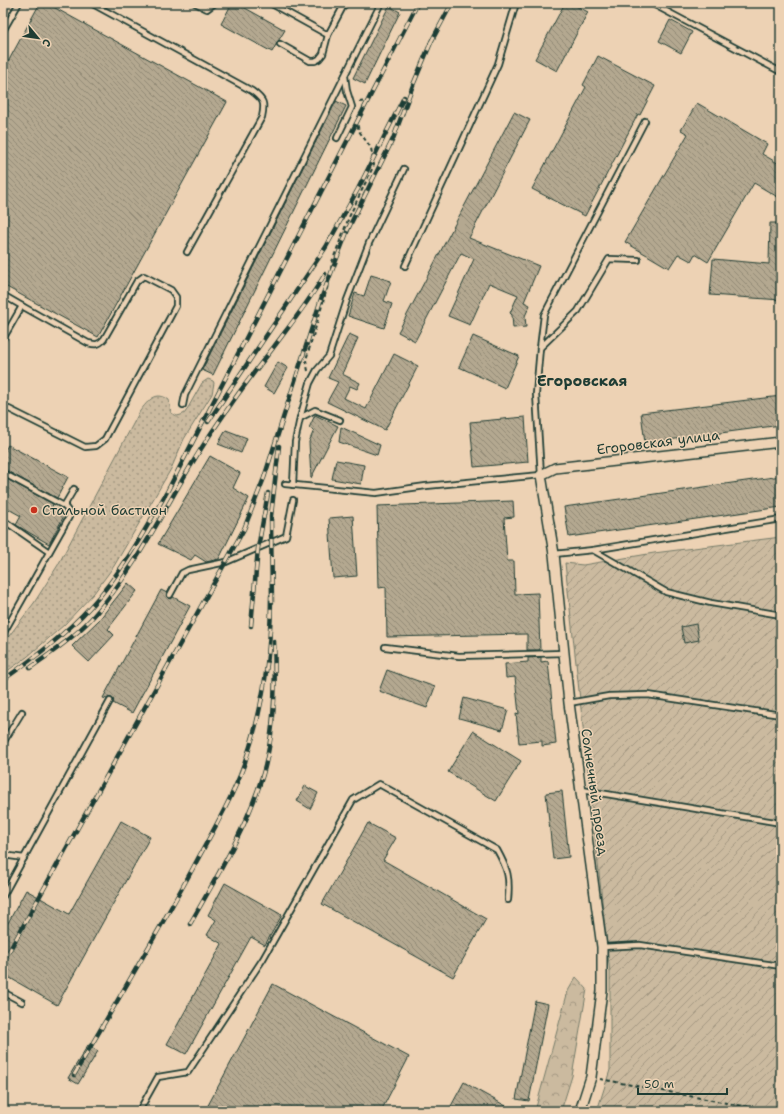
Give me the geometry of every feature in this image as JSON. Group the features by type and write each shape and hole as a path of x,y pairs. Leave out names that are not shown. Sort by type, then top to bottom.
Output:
{"street":[{"name":"Егоровская улица","path":"541,475 555,468 781,442"},
{"name":"Солнечный проезд","path":"541,475 554,554 569,703 582,790 602,948 602,991 591,1077 580,1111"}],"lane":[{"path":"3,31 19,3"},
{"path":"91,3 252,91 260,97 264,106 262,117 187,252"},
{"path":"195,3 208,9 215,3"},
{"path":"270,3 328,36"},
{"path":"280,44 310,61 319,59 323,54 328,36 345,3"},
{"path":"183,405 184,395 381,3"},
{"path":"405,266 498,64 516,3"},
{"path":"651,3 781,72"},
{"path":"337,138 352,106 346,91 345,76"},
{"path":"285,484 376,493 426,486 541,475 536,394 544,316 644,121"},
{"path":"293,485 295,442 310,383 317,370 329,356 347,300 369,243 404,169"},
{"path":"540,348 578,311 609,259 638,260"},
{"path":"3,295 88,343 96,345 101,343 104,339 136,280 144,276 171,290 176,297 176,306 105,439 96,446 85,447 3,406"},
{"path":"3,339 22,306"},
{"path":"300,418 315,410 340,420"},
{"path":"3,473 64,506 68,509 69,517 3,634"},
{"path":"64,506 74,489"},
{"path":"170,595 182,574 188,570 226,562 286,536 293,500"},
{"path":"554,554 593,550 781,519"},
{"path":"3,520 49,552"},
{"path":"593,550 666,592 711,603 781,615"},
{"path":"386,647 459,656 564,653"},
{"path":"569,703 610,696 648,695 781,715"},
{"path":"3,896 110,701"},
{"path":"3,743 22,712"},
{"path":"139,1111 158,1077 188,1072 263,959 353,800 380,784 497,850 507,869 509,888 508,900"},
{"path":"582,790 781,823"},
{"path":"3,855 24,858"},
{"path":"602,948 640,945 781,966"},
{"path":"3,992 22,1002"}],"path":[{"path":"310,383 306,360 330,282 332,262 349,217 374,165 371,148 359,131 357,123"},
{"path":"591,1077 769,1111"}],"green space":[{"path":"208,379 214,383 212,394 184,439 171,469 114,566 94,593 64,625 27,657 3,674 3,644 34,603 58,565 140,411 149,400 156,396 160,396 169,400 171,413 177,416 181,415 185,413 202,383"},
{"path":"781,537 781,1111 597,1111 610,1070 610,973 565,563 583,565 654,553"},
{"path":"576,977 587,989 572,1076 561,1111 535,1111 568,991"}],"building":[{"path":"40,3 46,3 227,102 98,337 3,285 3,71"},
{"path":"232,3 236,3 285,30 272,52 221,24"},
{"path":"565,3 571,3 588,12 557,71 535,59"},
{"path":"389,6 400,12 365,84 353,78"},
{"path":"670,20 692,32 681,53 659,41"},
{"path":"598,56 655,86 640,115 638,114 585,216 532,189 586,87 583,85"},
{"path":"336,101 346,106 213,375 202,370"},
{"path":"697,103 767,144 762,154 781,165 781,199 754,183 708,262 695,254 691,261 678,254 669,268 625,242 688,134 681,130"},
{"path":"514,112 530,120 469,238 539,266 524,302 530,305 525,316 526,327 513,328 512,315 510,313 518,295 489,283 470,325 448,316 474,259 461,253 415,341 398,332"},
{"path":"770,223 781,223 781,300 710,295 713,259 769,264"},
{"path":"371,275 391,281 384,301 392,304 384,328 348,316 355,293 364,296"},
{"path":"349,334 358,338 342,374 360,383 357,389 350,386 344,398 366,409 394,354 418,366 385,430 327,402 338,382 328,378"},
{"path":"473,336 519,356 505,388 459,367"},
{"path":"278,362 288,368 274,393 264,387"},
{"path":"781,396 781,425 645,443 641,413"},
{"path":"315,415 338,426 311,478 309,442 314,430 309,428"},
{"path":"525,417 528,462 474,467 470,422"},
{"path":"341,427 380,445 377,455 339,442"},
{"path":"226,430 247,438 241,453 218,444"},
{"path":"8,445 68,477 57,498 3,469 3,454"},
{"path":"210,456 240,473 233,488 249,498 219,559 206,562 195,555 191,560 158,544"},
{"path":"336,460 364,465 361,484 332,479"},
{"path":"781,476 781,507 569,537 564,507"},
{"name":"Стальной бастион","path":"3,477 53,504 52,507 65,514 49,544 16,525 21,516 3,506"},
{"path":"513,501 514,517 504,518 507,561 514,561 515,594 538,593 540,650 527,650 527,634 387,637 386,587 379,588 377,506"},
{"path":"353,516 357,576 333,578 329,518"},
{"path":"128,583 137,591 108,629 114,635 89,662 72,646 99,620"},
{"path":"161,590 167,593 167,597 173,597 190,606 132,713 113,703 113,699 103,698"},
{"path":"696,624 699,640 684,643 681,627"},
{"path":"541,657 541,662 548,661 556,744 542,746 542,741 519,743 516,713 519,714 515,677 506,678 505,664 528,662 528,658"},
{"path":"387,670 435,687 427,708 379,691"},
{"path":"464,698 508,710 502,730 459,718"},
{"path":"473,731 521,761 496,801 448,772"},
{"path":"305,786 318,793 310,809 297,801"},
{"path":"562,791 569,857 553,859 546,793"},
{"path":"121,821 150,837 57,1005 3,974 3,932 26,890 69,914"},
{"path":"368,823 396,838 383,860 486,919 453,977 322,904"},
{"path":"225,883 282,915 265,945 251,937 186,1054 167,1044 222,944 207,935 216,920 208,915"},
{"path":"273,984 409,1057 381,1111 205,1111"},
{"path":"535,1001 548,1004 529,1101 516,1099"},
{"path":"88,1045 98,1051 78,1084 68,1078"},
{"path":"464,1082 515,1111 460,1111 451,1106"}],"railway":[{"path":"3,680 49,646 81,617 113,579 142,535 168,490 418,3"},
{"path":"430,44 452,3"},
{"path":"347,231 393,139 432,40"},
{"path":"208,422 326,247 358,189 404,97"},
{"path":"7,955 244,529 264,478 321,299 349,227"},
{"path":"30,668 77,633 109,597 142,549 200,450 216,426 300,312 325,274"},
{"path":"272,602 271,516 279,446"},
{"path":"251,626 258,548 268,493"},
{"path":"74,1075 179,894 239,778 251,745 265,682 271,617 271,596"},
{"path":"190,924 240,833 263,774 270,742 274,708 274,641"}],"place":[{"name":"Стальной бастион","path":"34,510"}],"district":[{"name":"Егоровская","path":"582,381"}]}
